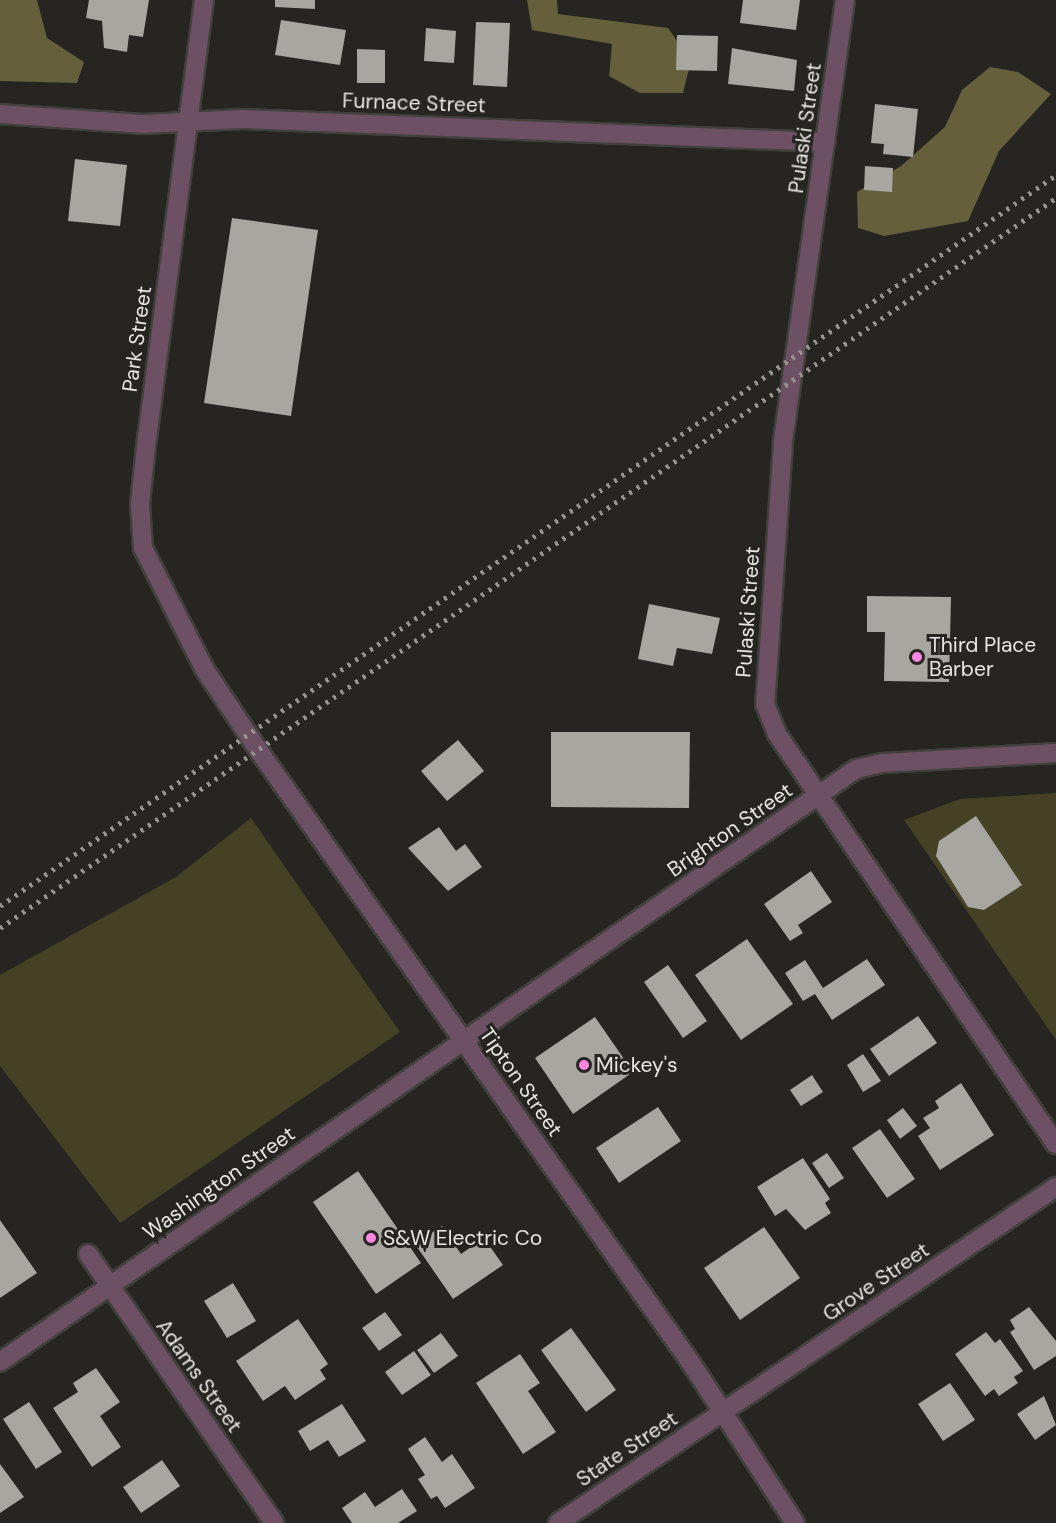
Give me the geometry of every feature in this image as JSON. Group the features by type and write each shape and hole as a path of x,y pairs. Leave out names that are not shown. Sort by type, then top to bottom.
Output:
{"street":[{"name":"Park Street","path":"204,0 140,504 146,557 205,670"},
{"name":"Pulaski Street","path":"845,0 783,443 765,704 777,734 822,793 1056,1144"},
{"name":"Furnace Street","path":"0,114 189,122 242,119 826,142"},
{"name":"Tipton Street","path":"205,670 722,1414 795,1523"},
{"name":"Brighton Street","path":"464,1042 856,769 883,763 1056,753"},
{"name":"Washington Street","path":"0,1362 464,1042"},
{"name":"Grove Street","path":"722,1414 1056,1187"},
{"name":"Adams Street","path":"88,1254 274,1523"},
{"name":"State Street","path":"558,1523 722,1414"}],"shaded area":[{"path":"0,0 37,0 47,38 84,62 77,83 0,81"},
{"path":"527,0 557,0 558,14 668,28 691,61 683,93 640,93 609,76 612,44 532,30"},
{"path":"990,67 1018,72 1051,94 999,151 968,221 884,236 858,228 857,192 901,166 945,127 962,90"},
{"path":"1056,793 1056,1040 904,820 960,799"},
{"path":"251,818 400,1032 120,1223 0,1066 0,975 176,877"}],"building":[{"path":"89,0 149,0 143,37 129,35 127,52 104,48 102,21 86,18"},
{"path":"275,0 315,0 315,9 275,7"},
{"path":"743,0 800,0 796,30 740,23"},
{"path":"281,20 346,30 340,65 275,55"},
{"path":"476,22 510,23 507,87 473,85"},
{"path":"426,28 456,31 454,63 424,61"},
{"path":"677,35 718,36 717,71 676,70"},
{"path":"732,48 797,60 794,91 728,84"},
{"path":"357,49 385,50 385,83 357,83"},
{"path":"875,104 918,109 913,157 883,154 884,144 871,143"},
{"path":"75,159 127,165 120,226 68,221"},
{"path":"865,166 893,168 892,192 864,190"},
{"path":"232,218 318,230 291,416 204,403"},
{"name":"Third Place Barber","path":"867,596 951,597 949,682 884,681 885,632 867,632"},
{"path":"649,604 720,618 712,654 677,648 673,666 638,659"},
{"path":"551,732 690,732 689,808 551,807"},
{"path":"458,740 484,771 447,801 421,771"},
{"path":"976,816 1022,885 984,910 968,907 936,856 939,841"},
{"path":"439,827 456,851 465,844 482,867 448,891 408,848"},
{"path":"811,871 832,902 798,925 803,933 790,941 764,904"},
{"path":"747,939 793,1004 741,1040 695,975"},
{"path":"867,959 885,985 832,1020 815,994 803,1001 785,973 805,960 823,988"},
{"path":"668,965 707,1021 683,1038 644,982"},
{"path":"918,1016 937,1043 889,1076 870,1049"},
{"name":"Mickey's","path":"595,1017 633,1072 573,1114 535,1058"},
{"path":"863,1054 881,1081 863,1092 847,1065"},
{"path":"812,1075 823,1092 801,1106 790,1090"},
{"path":"961,1083 994,1135 940,1170 918,1136 930,1128 923,1118 939,1108 935,1101"},
{"path":"658,1107 681,1141 619,1183 596,1148"},
{"path":"903,1108 917,1126 900,1139 887,1120"},
{"path":"880,1129 915,1179 887,1198 852,1148"},
{"path":"827,1153 844,1178 829,1188 812,1163"},
{"path":"803,1158 830,1199 825,1203 831,1213 805,1230 786,1209 775,1216 757,1187"},
{"name":"S&W Electric Co","path":"358,1171 421,1263 376,1294 313,1202"},
{"path":"0,1220 37,1273 0,1298"},
{"path":"442,1226 461,1254 484,1238 503,1265 453,1299 415,1244"},
{"path":"764,1227 800,1278 740,1320 704,1268"},
{"path":"233,1283 256,1321 227,1338 204,1301"},
{"path":"1029,1307 1056,1341 1056,1356 1034,1370 1010,1332 1015,1329 1010,1320"},
{"path":"385,1312 402,1335 379,1351 362,1328"},
{"path":"298,1319 328,1364 320,1370 326,1379 295,1400 285,1386 263,1401 236,1361"},
{"path":"571,1328 616,1390 586,1412 541,1350"},
{"path":"986,1332 995,1343 1000,1339 1023,1371 1014,1377 1018,1383 999,1396 994,1389 985,1396 955,1354"},
{"path":"441,1333 458,1356 434,1373 417,1350"},
{"path":"414,1351 431,1375 402,1395 385,1372"},
{"path":"520,1354 540,1383 528,1391 556,1432 523,1454 476,1383"},
{"path":"96,1368 120,1402 100,1416 121,1447 92,1467 53,1408 78,1392 73,1383"},
{"path":"950,1383 975,1420 943,1441 918,1404"},
{"path":"1044,1396 1056,1425 1035,1440 1017,1414"},
{"path":"29,1402 62,1452 36,1469 3,1419"},
{"path":"342,1404 366,1441 339,1457 328,1440 310,1451 298,1431"},
{"path":"425,1437 442,1462 452,1454 475,1488 445,1508 437,1496 431,1499 418,1479 425,1475 408,1449"},
{"path":"162,1460 180,1486 141,1513 123,1487"},
{"path":"0,1464 24,1497 0,1513"},
{"path":"402,1489 417,1511 398,1523 352,1523 342,1508 365,1492 375,1507"}],"railway":[{"path":"0,906 1056,175"},
{"path":"0,928 1056,198"}],"place":[{"name":"Third Place Barber","path":"917,657"},
{"name":"Mickey's","path":"584,1065"},
{"name":"S&W Electric Co","path":"371,1238"}]}
